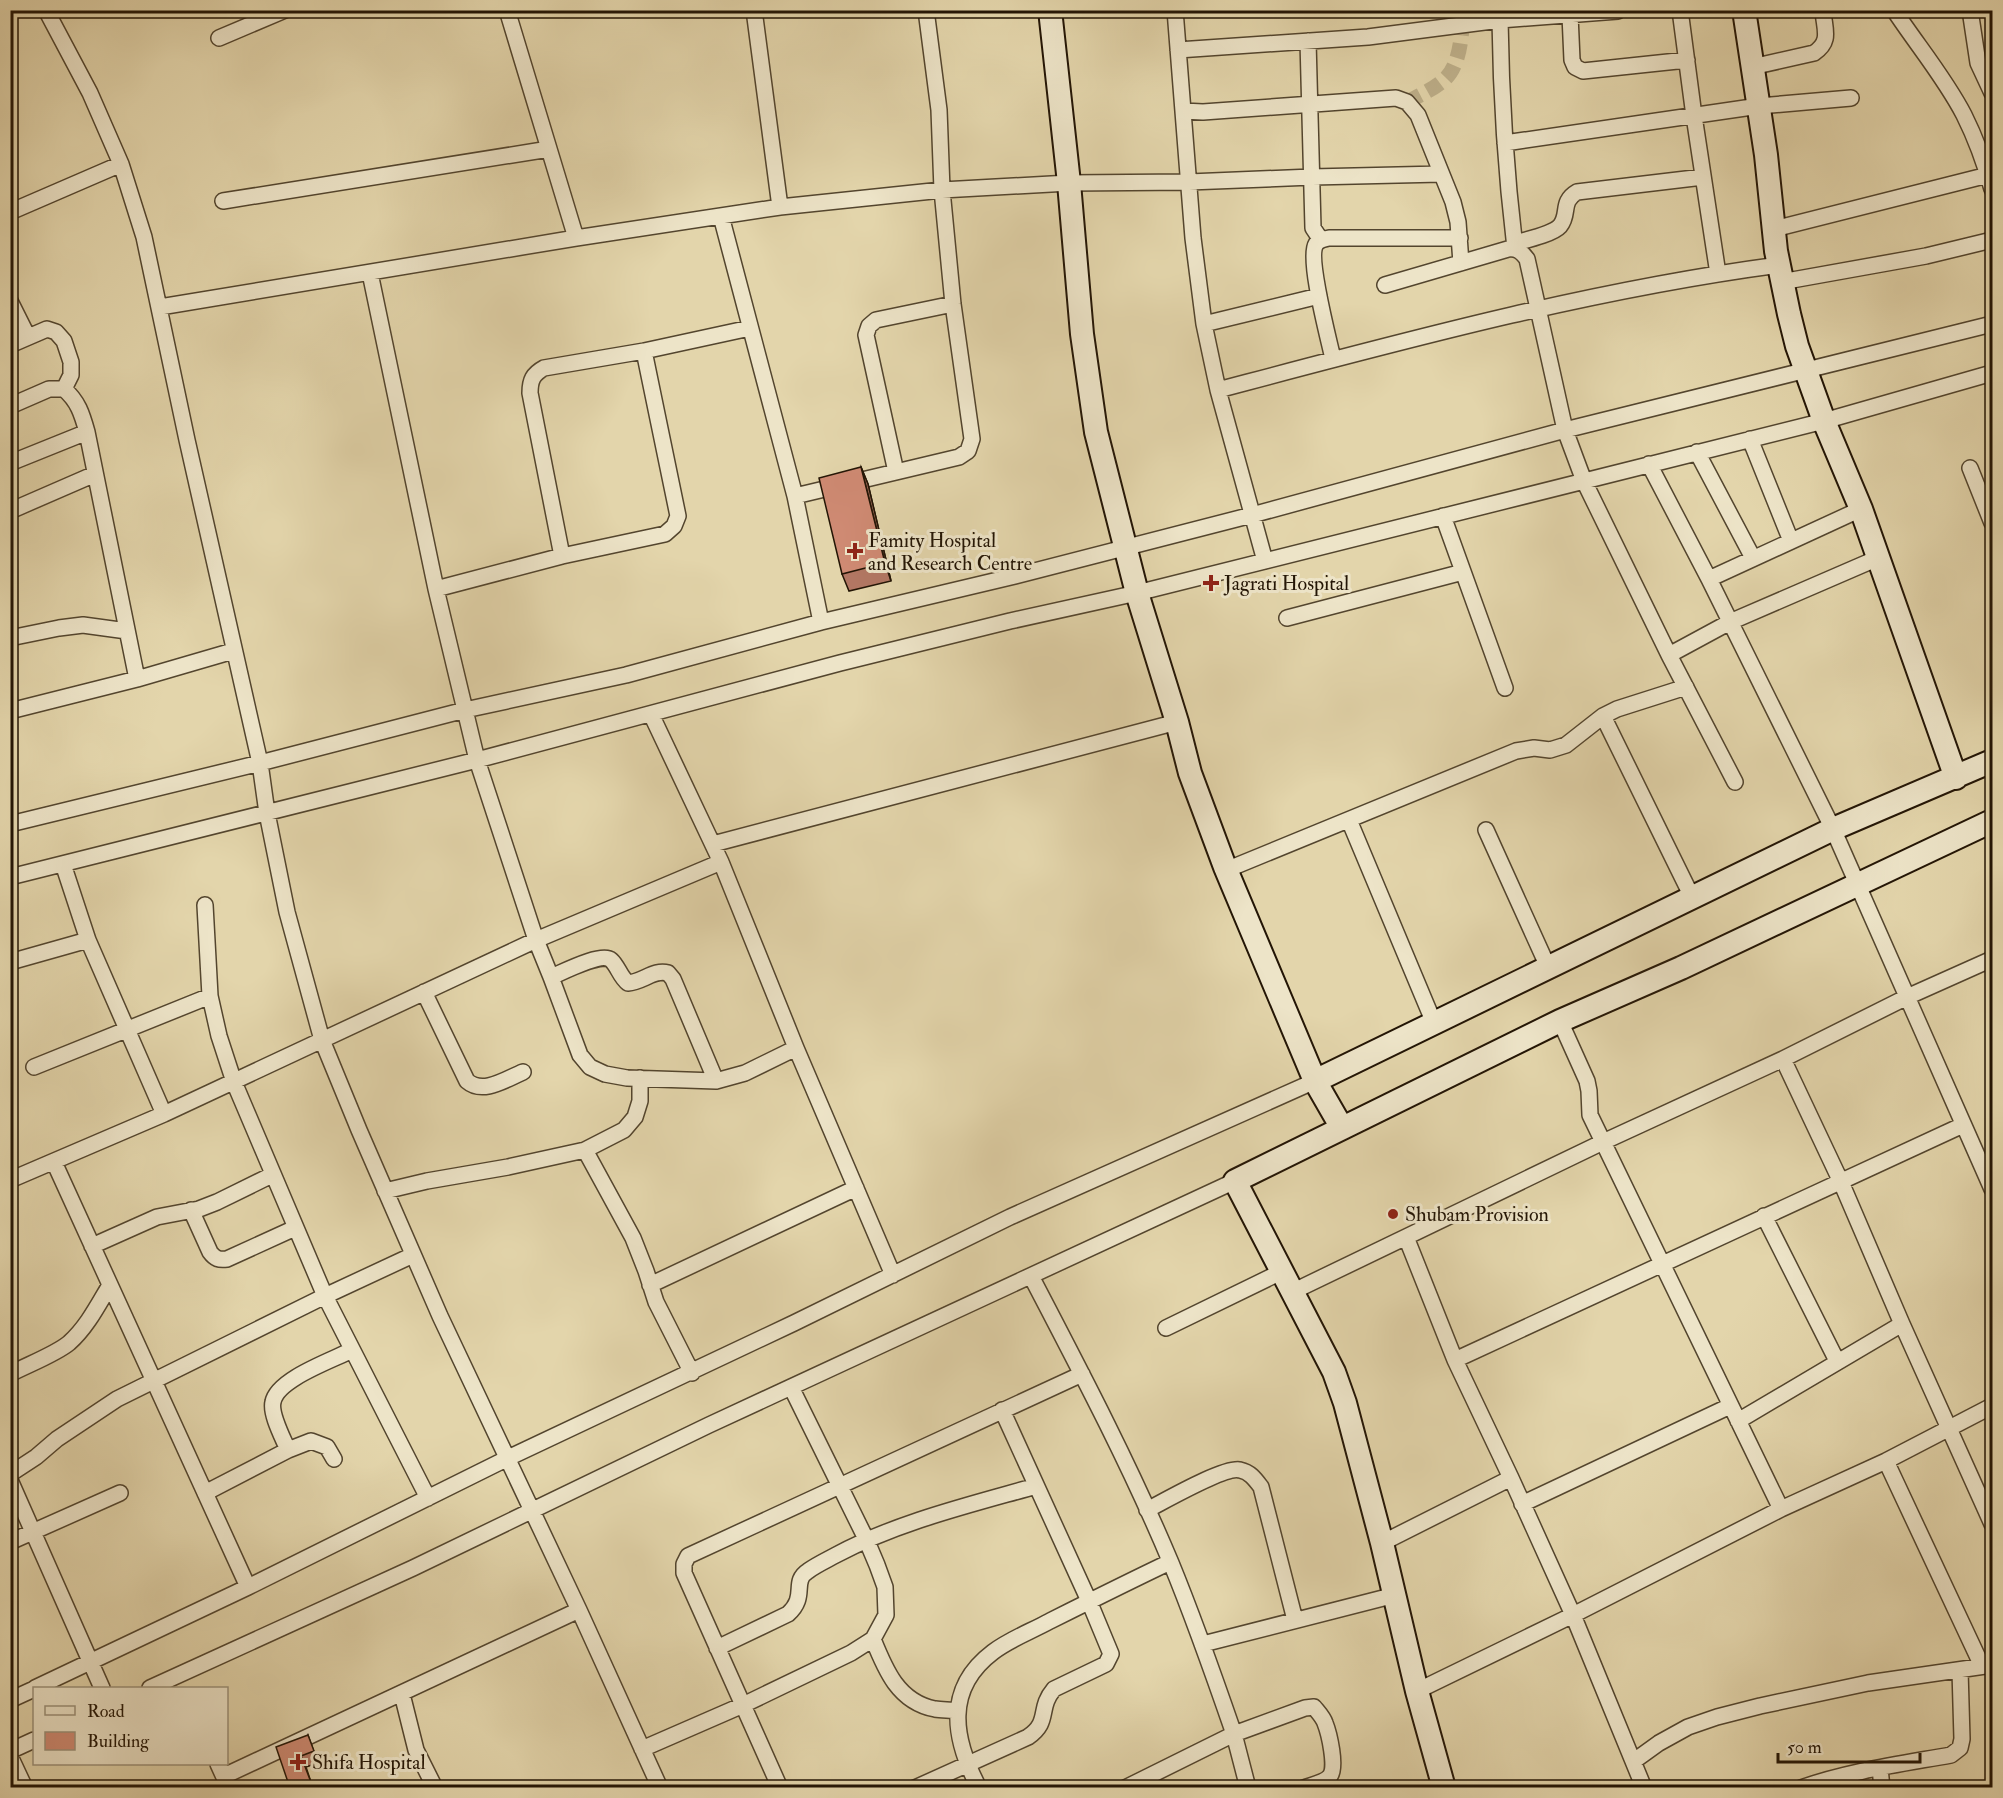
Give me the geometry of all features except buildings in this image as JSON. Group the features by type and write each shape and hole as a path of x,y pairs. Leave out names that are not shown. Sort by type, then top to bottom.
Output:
{"street":[{"path":"45,10 90,93 121,164 144,237 233,651 260,763 267,813 287,912 322,1040 413,1254 660,1788"},
{"path":"219,38 285,10"},
{"path":"507,10 576,238"},
{"path":"754,10 780,207"},
{"path":"795,496 959,457 968,451 972,439 953,304 942,190 939,110 926,10"},
{"path":"1050,10 1069,183 1082,334 1096,432 1137,593 1177,722 1190,773 1226,870 1315,1081 1342,1128"},
{"path":"1175,10 1193,238 1204,324 1218,390 1265,561"},
{"path":"1178,51 1368,37 1500,20 1618,10"},
{"path":"1680,10 1718,274"},
{"path":"1744,10 1759,106 1780,274 1797,346 1824,421 1860,509 1956,778"},
{"path":"1752,67 1814,53 1822,47 1826,38 1822,10"},
{"path":"1774,229 1991,180 1964,114 1894,10"},
{"path":"1970,10 1978,63 1992,93"},
{"path":"1570,15 1572,60 1575,67 1582,71 1687,60"},
{"path":"1500,20 1505,143 1515,246 1527,259 1565,430 1584,481 1669,655 1735,782"},
{"path":"1308,41 1313,228 1321,240"},
{"path":"1183,111 1203,112 1396,98 1407,102 1418,115 1453,202 1458,222 1461,263"},
{"path":"1505,143 1759,106 1851,98"},
{"path":"223,201 549,149"},
{"path":"10,212 121,164"},
{"path":"160,307 576,238 780,207 942,190 1069,183 1189,182 1441,174"},
{"path":"1385,285 1508,249 1550,232 1560,227 1566,203 1570,196 1577,192 1703,177"},
{"path":"721,216 795,496 821,622"},
{"path":"1333,359 1319,296 1314,255 1315,246 1321,240 1329,238 1460,238"},
{"path":"1218,390 1333,359 1537,310 1718,274 1780,274 1926,256 1992,240"},
{"path":"370,273 436,589 477,760 536,940 579,1055 590,1067 605,1074 716,1081 745,1073 796,1048"},
{"path":"1204,324 1319,296"},
{"path":"10,301 28,337"},
{"path":"896,472 866,335 869,326 876,320 953,304"},
{"path":"10,824 465,710 626,675 821,622 1252,515 1565,430 1992,324"},
{"path":"562,556 530,393 530,383 535,374 544,368 644,351 750,328"},
{"path":"10,345 47,329 56,332 64,341 71,362 71,375 64,389"},
{"path":"436,589 562,556 665,534 674,526 678,516 644,351"},
{"path":"10,877 477,760 1010,621 1137,593 1824,421 1992,374"},
{"path":"10,406 49,389 64,389 74,398 80,410 87,432 137,679"},
{"path":"10,463 87,432"},
{"path":"1750,439 1791,541"},
{"path":"1697,452 1753,558"},
{"path":"1649,464 1709,579 1833,829 1992,1189"},
{"path":"1971,468 1992,523"},
{"path":"10,512 95,474"},
{"path":"1709,579 1860,509"},
{"path":"1443,516 1505,688"},
{"path":"1669,655 1730,622 1878,558"},
{"path":"1287,618 1463,572"},
{"path":"10,638 83,625 127,631"},
{"path":"10,711 137,679 233,651"},
{"path":"1226,870 1516,751 1534,748 1550,750 1566,745 1603,716 1617,709 1686,687"},
{"path":"651,714 721,862 796,1048 893,1275"},
{"path":"1603,716 1692,897"},
{"path":"713,844 1177,722"},
{"path":"39,1687 248,1587 507,1458 692,1372 1010,1217 1315,1081 1833,829 1992,761"},
{"path":"1349,820 1434,1023"},
{"path":"160,1687 181,1683 710,1425 1235,1180 1560,1021 1681,968 1992,821"},
{"path":"1486,830 1548,967"},
{"path":"10,1180 164,1114 536,940 721,862"},
{"path":"63,864 88,940 164,1114"},
{"path":"205,905 210,996 219,1036 234,1082 325,1296 428,1498"},
{"path":"10,962 88,940"},
{"path":"551,976 598,958 607,957 628,983 634,983 661,971 668,973 716,1081"},
{"path":"1292,1292 1603,1142 1783,1059 1907,997 1992,959"},
{"path":"424,992 467,1081 473,1086 488,1087 523,1072"},
{"path":"34,1067 210,996"},
{"path":"1560,1021 1587,1081 1590,1115 1781,1509"},
{"path":"1783,1059 1841,1182 1992,1524"},
{"path":"385,1191 427,1180 508,1167 585,1150 624,1130 635,1117 640,1101 640,1078"},
{"path":"1455,1360 1963,1125"},
{"path":"585,1150 633,1238 656,1302 692,1372"},
{"path":"54,1162 248,1587"},
{"path":"92,1246 157,1217 218,1202 272,1175"},
{"path":"1235,1180 1334,1372 1345,1403 1382,1542 1417,1691 1444,1788"},
{"path":"650,1285 856,1188"},
{"path":"191,1210 210,1252 220,1260 228,1259 295,1228"},
{"path":"1764,1216 1838,1361"},
{"path":"1406,1237 1455,1360 1573,1615 1644,1788"},
{"path":"10,1474 117,1399 413,1254"},
{"path":"1166,1328 1281,1272"},
{"path":"1031,1276 1082,1374 1170,1562 1203,1644 1234,1734 1248,1788"},
{"path":"10,1374 68,1344 82,1329 110,1285"},
{"path":"1738,1421 1902,1324"},
{"path":"288,1450 273,1411 273,1401 279,1389 290,1380 352,1350"},
{"path":"780,1788 684,1573 684,1564 688,1556 1082,1374"},
{"path":"642,1749 851,1653 873,1639 886,1615 885,1587 866,1539 791,1387"},
{"path":"1522,1504 1730,1406"},
{"path":"1417,1691 1781,1509 1887,1461 1992,1406"},
{"path":"915,1788 1029,1737 1040,1729 1044,1706 1054,1689 1106,1664 1111,1654 1002,1410"},
{"path":"205,1493 288,1450 311,1441 327,1447 334,1459"},
{"path":"1634,1761 1659,1743 1688,1727 1717,1717 1868,1683 1987,1666 1887,1461"},
{"path":"1147,1510 1224,1472 1238,1469 1251,1474 1261,1487 1295,1620"},
{"path":"1382,1542 1511,1478"},
{"path":"10,1480 101,1687"},
{"path":"717,1648 788,1614 797,1606 800,1596 798,1585 806,1572 866,1539 948,1511 1036,1486"},
{"path":"10,1542 33,1534 120,1493"},
{"path":"979,1788 967,1765 958,1737 958,1711 962,1690 974,1669 994,1651 1170,1562"},
{"path":"1203,1644 1395,1595"},
{"path":"224,1776 579,1610"},
{"path":"873,1639 887,1673 900,1690 915,1702 933,1709 958,1711"},
{"path":"1802,1788 1818,1782 1880,1768 1951,1755 1959,1748 1962,1739 1960,1670"},
{"path":"10,1700 33,1690"},
{"path":"402,1694 416,1750 435,1788"},
{"path":"1125,1788 1234,1734 1305,1707 1314,1707 1324,1722 1334,1769 1328,1779 1304,1788"},
{"path":"10,1751 33,1740"},
{"path":"10,1756 25,1788"},
{"path":"1880,1768 1882,1788"}],"tunnel":[{"path":"1407,102 1436,86 1450,73 1460,47 1463,10"}],"place":[{"name":"Famity Hospital and Research Centre","path":"855,551"},
{"name":"Jagrati Hospital","path":"1211,583"},
{"name":"Shubam Provision","path":"1393,1214"},
{"name":"Shifa Hospital","path":"298,1762"}]}
